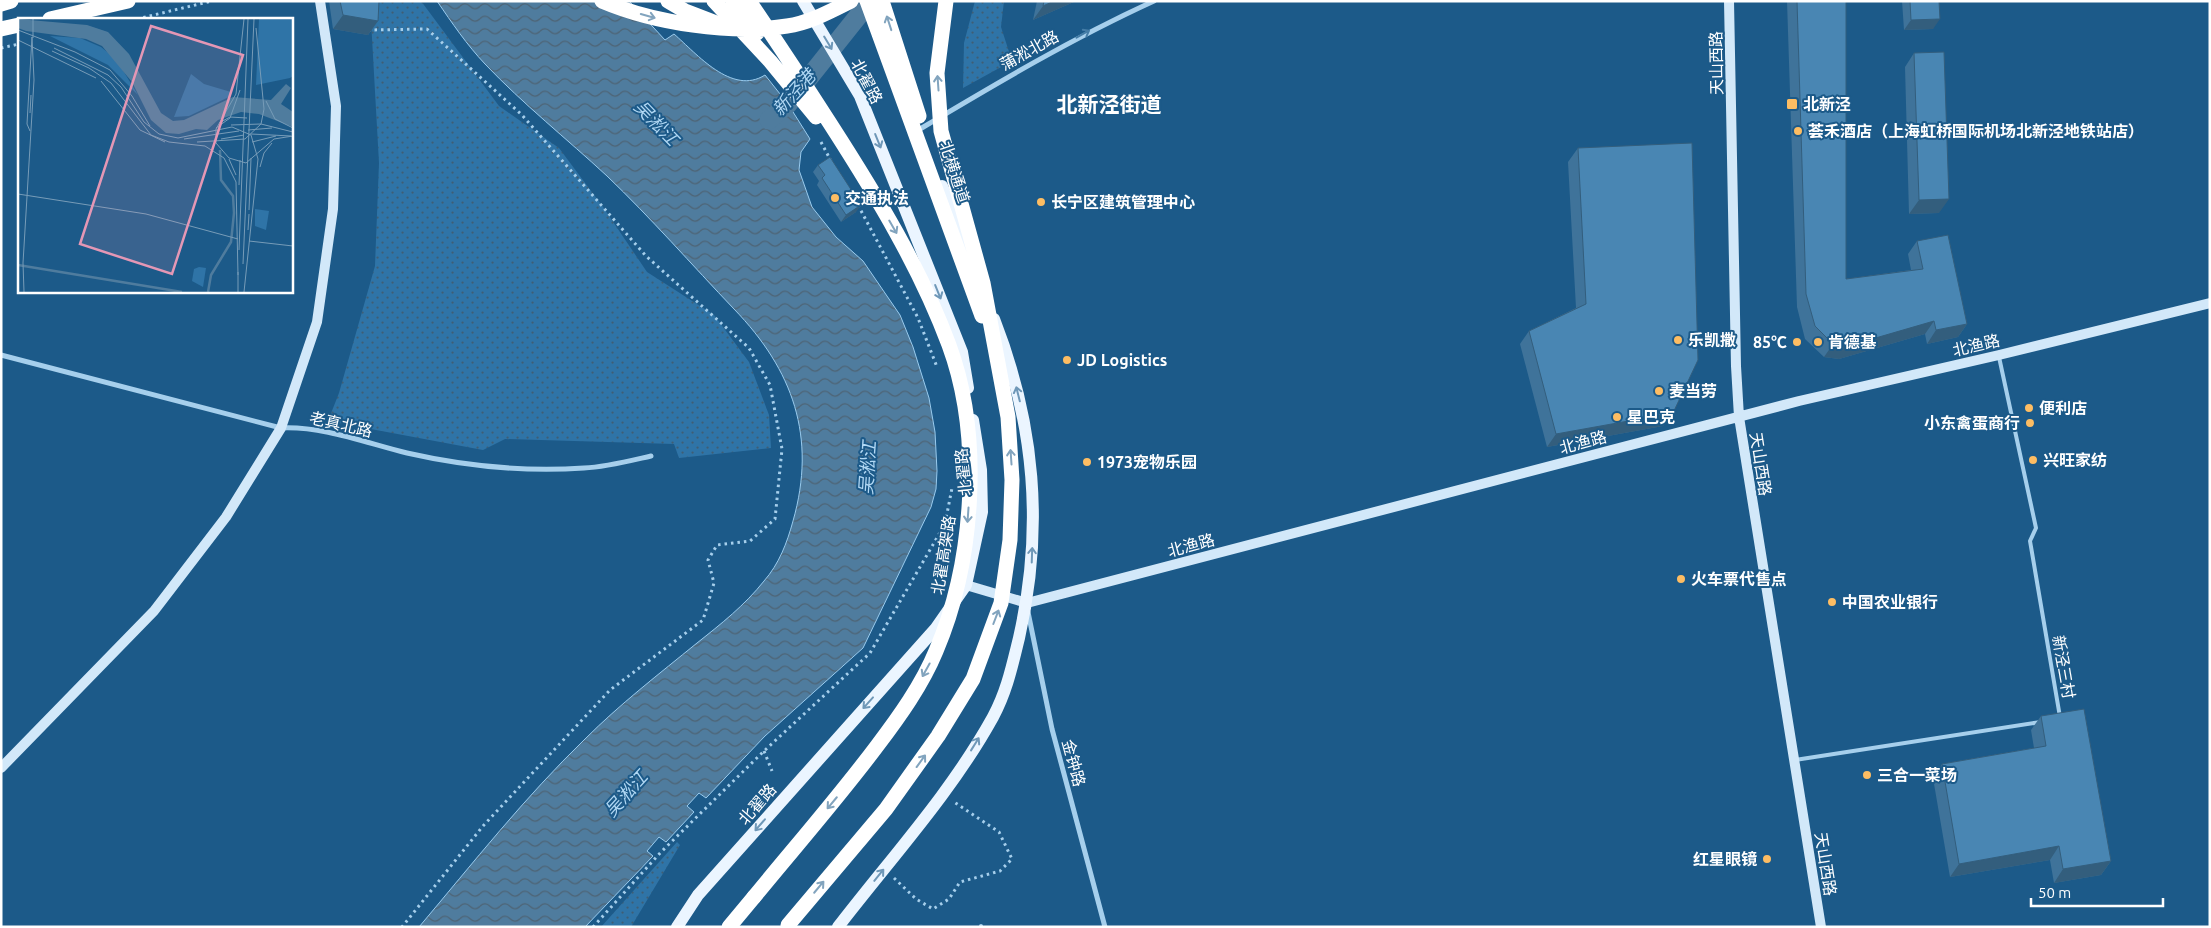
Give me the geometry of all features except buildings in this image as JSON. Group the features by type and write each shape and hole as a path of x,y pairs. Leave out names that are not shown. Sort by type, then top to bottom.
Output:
{"highway":[{"path":"1,4 12,1"},
{"path":"54,18 128,1"},
{"path":"602,1 656,19 750,29 788,26 826,14 851,1"},
{"path":"668,1 685,11 727,27"},
{"path":"714,1 770,61 860,170"},
{"path":"733,1 860,170"},
{"path":"749,1 860,170"},
{"path":"867,1 996,352"},
{"name":"北横通道","path":"882,1 996,352"},
{"path":"787,926 886,809 938,736 972,679 1002,603 1010,540 1012,480 1008,417 983,283 941,131 937,74 946,1"},
{"path":"1,29 18,25"},
{"name":"北翟高架路","path":"729,927 853,779 903,710 936,652 957,592 966,538 970,478 967,428 960,388 949,347 896,234 860,170"}],"main road":[{"name":"北翟路","path":"677,927 698,895 936,628 966,585 982,512 981,470 962,352 860,96 803,1"},
{"name":"北翟路","path":"838,927 943,795 993,717 1008,684 1027,604 1032,563 1034,500 1025,422 1006,350 892,58 858,1"}],"street":[{"path":"1,768 154,611 226,517 281,428 317,322 333,209 336,106 320,1"},
{"name":"蒲淞北路","path":"920,129 1022,68 1096,28 1154,1"},
{"name":"天山西路","path":"1730,1 1736,366 1739,417 1821,927"},
{"name":"北渔路","path":"1027,604 1799,401 1999,355 2210,303"},
{"name":"老真北路","path":"1,355 281,428 301,427 431,458 499,467 584,468 651,456"},
{"path":"966,585 1027,604"},
{"name":"金钟路","path":"1027,604 1052,729 1105,927"}],"lane":[{"name":"新泾三村","path":"1793,760 2060,719 2030,542 2036,528 1999,355"}],"path":[{"path":"141,18 212,1"},
{"path":"362,30 427,29 522,115 646,256 749,348 770,385 782,449 775,519 750,541 718,545 708,560 714,582 703,620 610,690 483,826 402,927"},
{"path":"1,48 18,44"},
{"path":"819,138 832,162"},
{"path":"856,201 918,318 939,373"},
{"path":"593,927 661,852 764,750 870,653 945,524 954,480"},
{"path":"764,750 772,771"},
{"path":"884,869 916,899 933,909 949,899 960,882 1000,871 1012,859 999,832 943,795"}],"shaded area":[{"path":"421,1 499,106 559,148 603,207 647,272 714,315 749,362 769,415 771,448 679,458 674,444 505,439 483,450 328,421 339,393 375,266 379,163 370,2"},
{"path":"975,1 1004,1 1001,27 1012,61 963,88 964,43"},
{"path":"677,842 680,845 631,927 601,927"}],"water":[{"name":"吴淞江","path":"437,1 629,1 665,40 674,34 704,61 728,77 740,80 753,80 765,75 788,104 810,139 801,152 799,170 812,207 836,237 863,261 900,315 913,347 929,398 935,432 937,471 936,489 931,507 863,648 765,736 706,798 699,793 687,806 694,812 666,842 659,837 647,851 653,856 585,927 419,927 541,784 598,726 732,614 757,590 782,553 793,521 800,490 802,461 800,433 795,406 785,381 771,356 754,332 607,176 514,93 485,64 466,42"}],"waterway":[{"name":"新泾港","path":"769,120 788,104 870,1"}],"place":[{"name":"北新泾","path":"1792,104"},
{"name":"荟禾酒店（上海虹桥国际机场北新泾地铁站店）","path":"1798,131"},
{"name":"交通执法","path":"835,198"},
{"name":"长宁区建筑管理中心","path":"1041,202"},
{"name":"乐凯撒","path":"1678,340"},
{"name":"85℃","path":"1797,342"},
{"name":"肯德基","path":"1818,342"},
{"name":"JD Logistics","path":"1067,360"},
{"name":"麦当劳","path":"1659,391"},
{"name":"便利店","path":"2029,408"},
{"name":"星巴克","path":"1617,417"},
{"name":"小东禽蛋商行","path":"2030,423"},
{"name":"兴旺家纺","path":"2033,460"},
{"name":"1973宠物乐园","path":"1087,462"},
{"name":"火车票代售点","path":"1681,579"},
{"name":"中国农业银行","path":"1832,602"},
{"name":"三合一菜场","path":"1867,775"},
{"name":"红星眼镜","path":"1767,859"}],"district":[{"name":"北新泾街道","path":"1109,105"}]}
